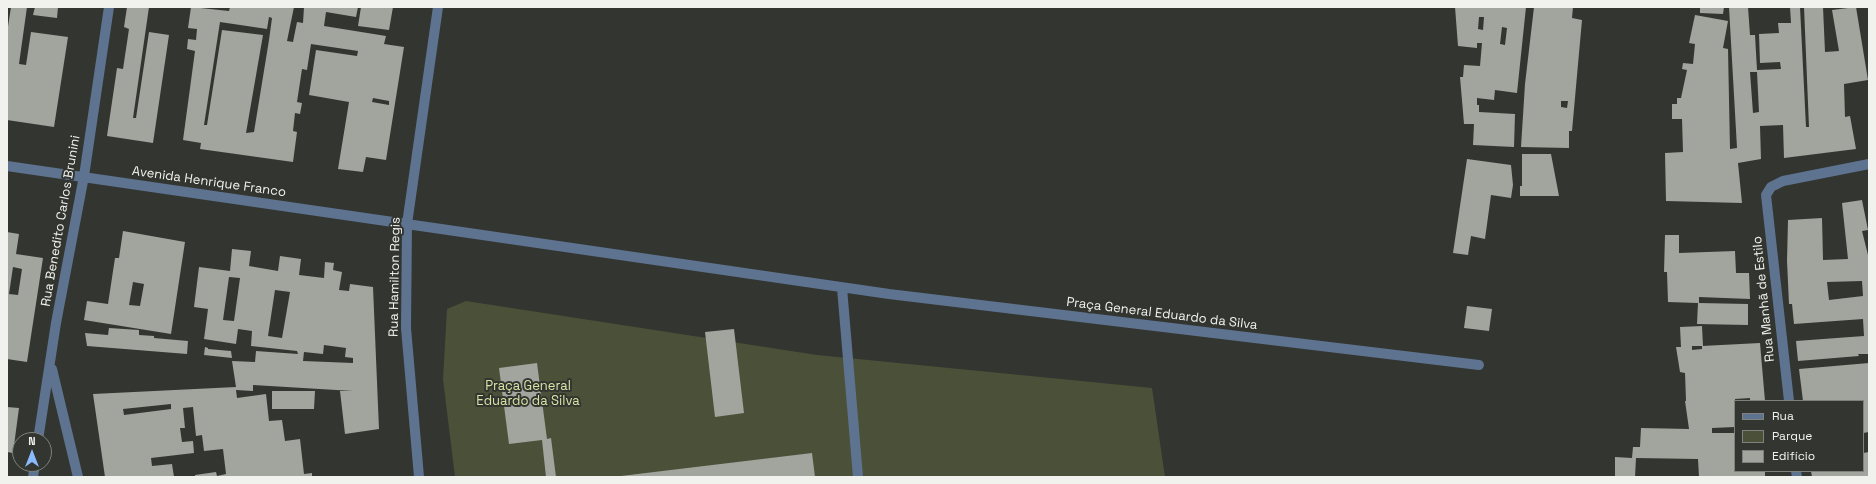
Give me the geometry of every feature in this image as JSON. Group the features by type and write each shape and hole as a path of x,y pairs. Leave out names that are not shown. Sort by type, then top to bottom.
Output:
{"street":[{"name":"Rua Benedito Carlos Brunini","path":"39,432 50,363 84,176 109,7"},
{"name":"Rua Hamilton Regis","path":"418,477 406,328 407,224 438,7"},
{"name":"Rua Manhã de Estilo","path":"1788,400 1766,195 1770,187 1783,181 1869,164"},
{"name":"Avenida Henrique Franco","path":"7,166 407,224"},
{"name":"Praça General Eduardo da Silva","path":"407,224 842,288 1479,365"},
{"path":"842,288 858,477"},
{"path":"50,363 78,477"}],"green space":[{"name":"Praça General Eduardo da Silva","path":"466,301 817,355 1152,388 1165,477 455,477 443,379 447,309"}],"building":[{"path":"11,7 27,7 19,64 26,65 31,32 68,37 54,127 7,120 7,33"},
{"path":"35,7 58,7 57,18 33,15"},
{"path":"127,7 149,7 133,118 136,118 149,32 169,35 153,143 107,136 117,68 123,69 129,29 124,27"},
{"path":"191,7 229,11 230,7 294,7 287,41 293,42 297,22 303,23 304,7 358,7 356,17 326,12 324,26 386,36 384,44 404,47 386,160 366,157 363,172 338,169 349,102 309,95 316,50 357,56 358,51 311,44 307,70 302,69 297,102 302,103 300,114 295,113 293,131 297,132 293,162 200,149 201,143 183,140 195,51 187,49 188,39 196,40 197,29 188,28","holes":["269,17 272,18 254,132 246,133 263,35 222,30 207,125 204,125 220,22 267,29","373,98 389,101 389,105 372,102"]},
{"path":"361,7 393,7 389,30 358,26"},
{"path":"1455,7 1526,7 1517,93 1495,90 1494,100 1477,98 1479,112 1515,114 1514,147 1473,145 1474,124 1464,124 1460,77 1463,77 1464,65 1480,66 1482,43 1477,43 1477,48 1458,46","holes":["1479,17 1484,17 1483,30 1478,29","1502,27 1507,28 1505,45 1500,44"]},
{"path":"1534,7 1573,7 1572,18 1582,20 1572,131 1569,131 1569,148 1521,147 1525,84","holes":["1561,101 1568,101 1567,108 1561,107"]},
{"path":"1700,7 1724,7 1723,14 1700,13"},
{"path":"1729,7 1748,7 1750,35 1755,35 1757,70 1781,69 1780,62 1760,63 1759,34 1779,33 1778,23 1791,23 1790,7 1800,7 1806,127 1809,127 1804,7 1823,7 1825,52 1839,51 1832,10 1856,7 1868,80 1844,84 1845,117 1850,116 1856,149 1784,158 1783,125 1760,126 1761,159 1738,163 1742,203 1666,201 1665,153 1683,152 1682,119 1672,119 1672,104 1677,104 1677,98 1681,98 1687,70 1682,69 1683,63 1693,64 1695,44 1689,43 1695,15 1728,21 1723,48 1728,49 1730,149 1737,148","holes":["1750,72 1757,72 1759,112 1753,113"]},
{"path":"1522,154 1551,154 1559,196 1520,196 1520,186 1522,186"},
{"path":"1467,159 1511,165 1513,185 1511,198 1491,195 1485,239 1471,236 1468,255 1453,253"},
{"path":"1862,200 1868,230 1862,231 1869,259 1869,354 1798,361 1796,341 1864,336 1863,319 1794,324 1792,304 1789,304 1787,261 1788,220 1822,218 1823,260 1848,259 1842,203","holes":["1862,281 1863,296 1829,300 1827,282"]},
{"path":"123,231 185,242 171,334 84,320 87,301 108,304 115,258 119,258","holes":["133,282 144,284 140,306 129,305"]},
{"path":"7,232 19,234 16,254 43,258 27,362 7,359","holes":["13,267 22,269 18,295 9,294"]},
{"path":"1665,235 1679,235 1679,253 1735,251 1736,273 1749,273 1750,299 1699,297 1699,303 1748,304 1748,325 1697,324 1698,303 1668,302 1667,272 1664,272"},
{"path":"232,249 251,251 249,266 278,271 280,256 301,259 299,275 324,278 325,262 334,263 333,270 342,272 339,290 349,291 350,284 373,287 379,429 345,434 340,391 353,391 253,385 253,391 236,390 237,398 266,394 269,421 282,420 285,441 300,439 304,474 312,473 312,477 195,477 195,475 216,472 217,476 226,474 223,449 204,451 202,435 196,436 193,407 183,408 185,428 180,428 182,442 193,441 194,453 151,458 152,466 172,464 174,477 105,477 93,394 236,387 232,361 255,362 256,351 298,354 297,351 251,346 252,331 238,329 236,344 204,339 208,309 194,307 199,267 230,271","holes":["229,277 240,278 234,321 223,320","275,290 290,292 282,338 268,336","324,345 346,348 345,357 353,358 353,363 303,361 304,352 323,354","171,404 171,409 124,415 123,409"]},
{"path":"1467,306 1492,309 1489,331 1464,328"},
{"path":"1702,326 1703,346 1760,343 1765,400 1750,400 1750,398 1735,399 1734,427 1712,428 1712,433 1734,433 1734,472 1765,472 1765,477 1699,477 1698,459 1636,458 1635,477 1615,477 1615,457 1632,458 1633,447 1640,447 1641,428 1689,429 1685,401 1685,373 1680,372 1676,347 1681,347 1680,327","holes":["1692,346 1702,346 1702,349 1692,350"]},
{"path":"109,328 139,330 139,335 188,341 187,354 87,346 85,333 108,335"},
{"path":"734,329 744,413 715,417 705,332"},
{"path":"205,347 208,349 231,351 232,358 204,355"},
{"path":"537,363 547,439 551,438 556,477 546,477 542,440 509,444 499,368"},
{"path":"1869,363 1869,432 1864,433 1864,400 1803,400 1799,369"},
{"path":"272,391 315,391 314,409 272,409"},
{"path":"7,407 19,408 16,432 12,432 12,453 7,452"},
{"path":"1869,452 1869,477 1812,477 1811,472 1864,472 1864,453"},
{"path":"812,453 815,477 621,477 621,476"}]}
